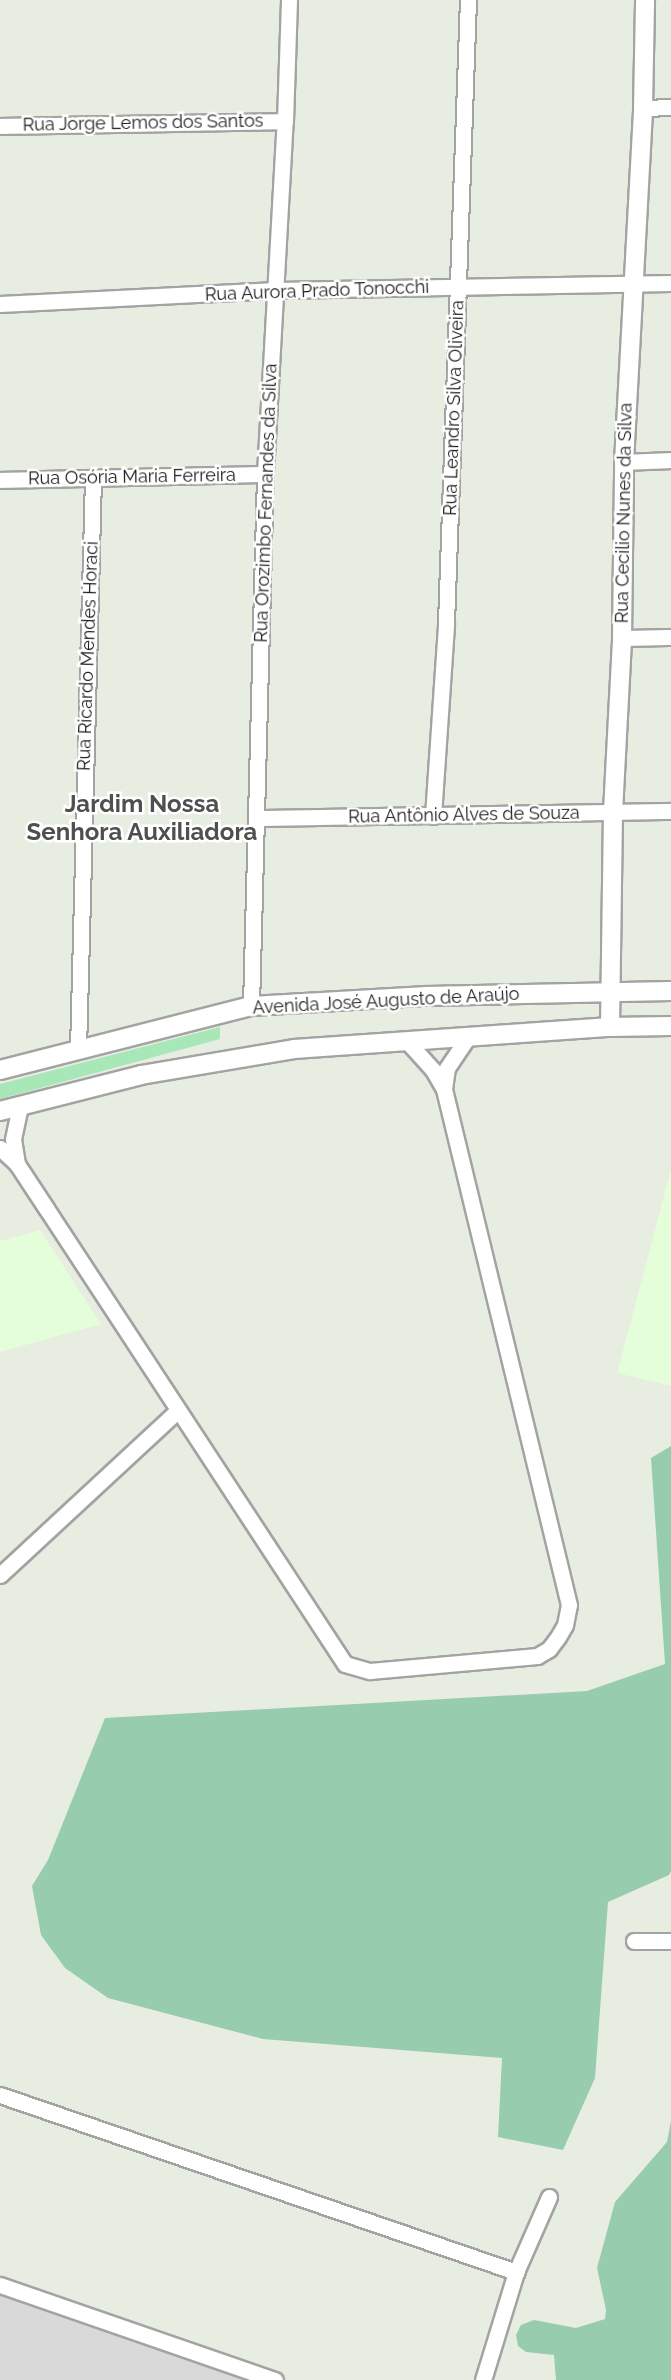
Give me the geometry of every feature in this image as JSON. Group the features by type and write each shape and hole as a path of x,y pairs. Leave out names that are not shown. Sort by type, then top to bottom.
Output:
{"street":[{"name":"Rua Orozimbo Fernandes da Silva","path":"251,1006 265,474 285,121 289,0"},
{"name":"Rua Leandro Silva Oliveira","path":"433,816 446,623 468,0"},
{"name":"Rua Cecilio Nunes da Silva","path":"610,1022 613,812 622,638 624,462 643,108 645,0"},
{"path":"643,108 671,108"},
{"name":"Rua Jorge Lemos dos Santos","path":"0,126 285,121"},
{"name":"Rua Aurora Prado Tonocchi","path":"0,304 276,290 671,283"},
{"path":"624,462 671,460"},
{"name":"Rua Osória Maria Ferreira","path":"0,480 265,474"},
{"name":"Rua Ricardo Mendes Horaci","path":"78,1050 93,479"},
{"path":"622,638 671,637"},
{"name":"Rua Antônio Alves de Souza","path":"256,818 671,811"},
{"name":"Avenida José Augusto de Araújo","path":"0,1070 251,1006 427,996 671,991"},
{"path":"0,1111 141,1075 294,1049 468,1037 610,1022 671,1026"},
{"path":"444,1089 447,1068 468,1037"},
{"path":"0,1148 17,1164 345,1664 370,1671 537,1656 549,1648 565,1625 569,1605 444,1089 433,1070 408,1042"},
{"path":"17,1164 13,1139 20,1105"},
{"path":"0,1575 177,1411"},
{"path":"634,1941 671,1941"},
{"path":"0,2095 516,2272"},
{"path":"483,2380 516,2272 549,2197"},
{"path":"0,2285 275,2380"}],"shaded area":[{"path":"220,1027 220,1039 0,1099 0,1084"},
{"path":"671,1170 671,1386 617,1373"},
{"path":"40,1230 101,1324 0,1352 0,1241"},
{"path":"671,1446 671,1871 669,1875 608,1902 595,2078 563,2150 498,2137 502,2058 263,2039 108,1998 65,1968 41,1935 32,1886 48,1860 105,1718 587,1691 665,1664 651,1458"},
{"path":"671,2121 671,2380 556,2380 554,2355 526,2352 518,2346 516,2335 521,2325 534,2320 576,2328 605,2319 606,2310 597,2268 615,2202 667,2142"},
{"path":"0,2294 250,2380 0,2380"}],"district":[{"name":"Jardim Nossa Senhora Auxiliadora","path":"142,818"}]}
